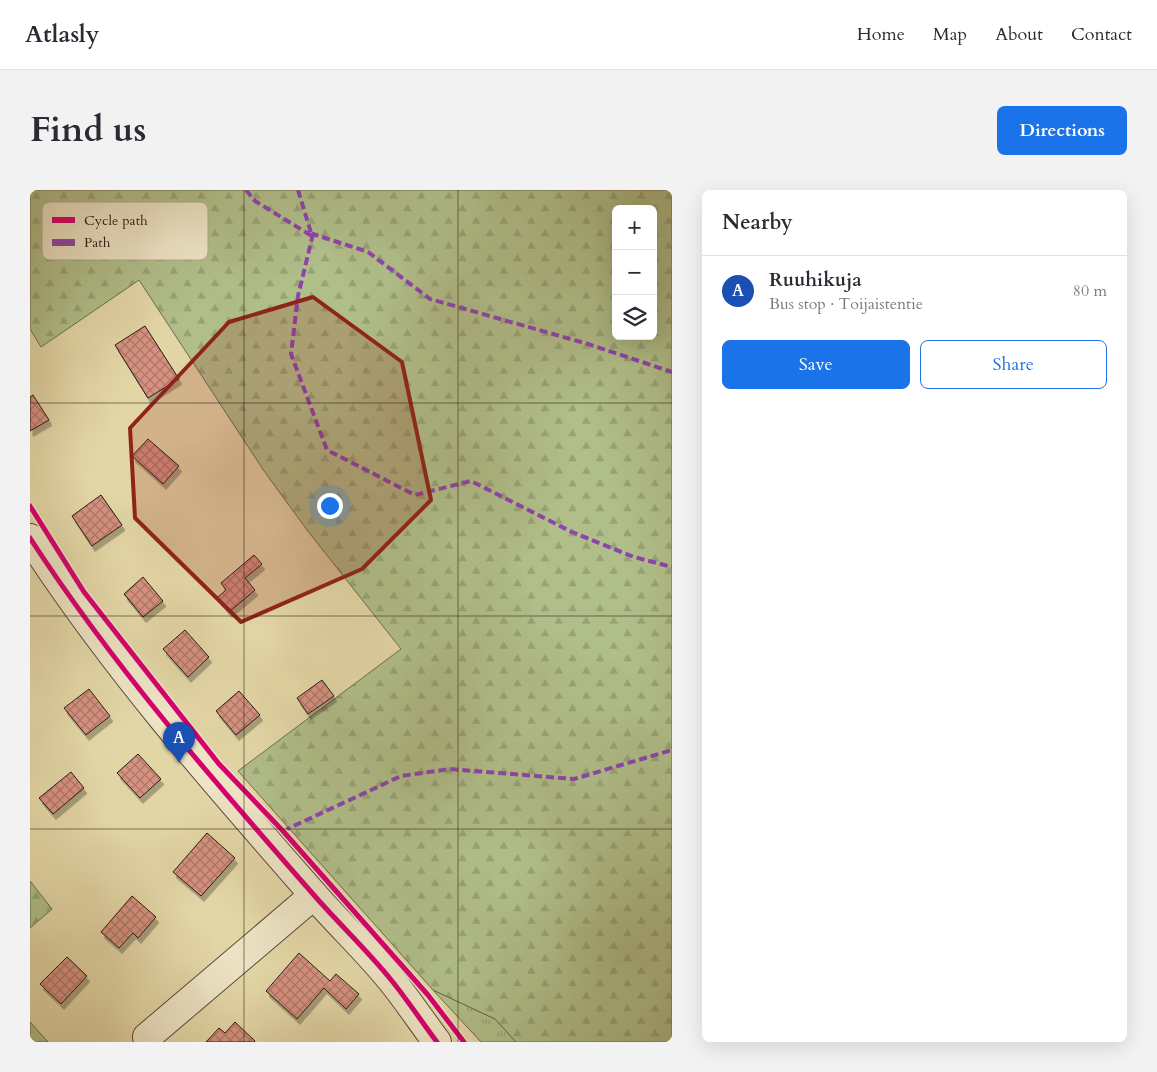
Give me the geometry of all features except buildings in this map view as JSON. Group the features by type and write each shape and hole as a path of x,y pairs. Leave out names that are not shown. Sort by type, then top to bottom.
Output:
{"street":[{"path":"30,538 82,614 127,674 190,752 314,895 392,980 437,1042"},
{"path":"148,1037 314,895"}],"highlighted area":[{"path":"313,297 402,362 431,500 362,569 241,622 135,518 130,428 229,322"}],"green space":[{"path":"30,190 672,190 672,1042 516,1042 495,1019 433,990 238,771 401,649 307,530 264,471 139,280 41,347 30,329"},
{"path":"30,881 52,909 30,928"},
{"path":"433,990 495,1019 516,1042 481,1042"},
{"path":"30,1022 48,1042 30,1042"}],"marked path":[{"path":"246,190 255,201 312,236"},
{"path":"298,190 312,236 313,234 368,252 430,299 588,344 672,372"},
{"path":"313,234 298,296 291,354 327,450 415,495 471,481 572,532 634,557 672,567"},
{"path":"283,831 401,776 450,769 574,779 672,750"}],"cycle path":[{"path":"30,506 84,592 219,764 283,831 428,995 464,1042"},
{"path":"30,538 95,632 165,721 323,905 383,970 437,1042"}],"place":[{"name":"Ruuhikuja","path":"179,763"}]}
